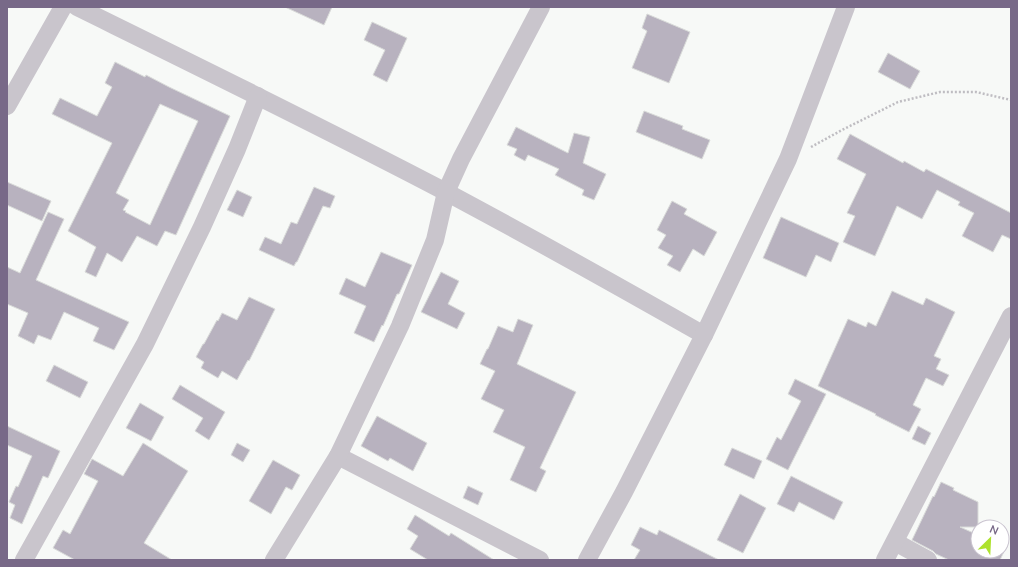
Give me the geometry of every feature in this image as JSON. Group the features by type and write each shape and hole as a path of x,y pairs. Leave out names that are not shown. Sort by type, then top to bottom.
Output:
{"street":[{"path":"7,106 63,7"},
{"path":"77,7 258,96 446,192 593,272 704,335"},
{"path":"274,560 338,456 406,312 435,240 446,192 461,159 541,7"},
{"path":"587,560 624,492 704,335 788,159 846,7"},
{"path":"24,560 145,344 202,227 237,149 258,96"},
{"path":"885,560 1011,316"},
{"path":"338,456 540,560"},
{"path":"895,542 928,560"}],"path":[{"path":"788,159 898,102 940,92 976,92 1011,100"}],"building":[{"path":"285,7 332,7 324,25"},
{"path":"647,14 690,32 669,83 632,68 647,31 642,28"},
{"path":"372,22 407,38 387,82 373,75 385,50 364,40"},
{"path":"888,53 920,71 910,89 878,72"},
{"path":"115,62 145,77 146,75 230,116 176,235 165,231 157,246 137,236 122,262 107,253 96,277 85,272 96,247 68,231 112,143 52,114 60,98 97,116 112,87 105,83","holes":["160,104 198,121 150,225 125,212 126,211 123,210 129,200 116,193"]},
{"path":"644,111 683,126 682,129 710,140 702,159 636,132"},
{"path":"516,127 568,153 574,133 590,137 583,163 606,174 594,200 582,195 584,190 555,175 559,169 528,155 525,161 514,155 517,149 507,145"},
{"path":"850,134 903,163 904,161 924,172 926,169 1011,213 1011,239 1002,235 993,252 962,236 974,213 958,205 960,202 937,190 922,219 897,206 875,256 843,242 855,216 847,213 866,174 837,159"},
{"path":"7,182 51,201 42,221 7,205"},
{"path":"314,187 335,196 330,208 323,206 294,266 259,250 265,237 281,244 291,222 297,224"},
{"path":"237,190 252,197 243,217 227,210"},
{"path":"672,201 687,209 684,214 717,232 704,256 693,249 680,272 667,265 673,256 658,248 666,235 657,230"},
{"path":"48,212 64,219 36,280 129,322 114,350 93,341 99,328 64,312 51,340 38,335 34,344 18,336 28,313 7,304 7,267 20,273"},
{"path":"781,217 839,243 831,262 816,255 806,277 763,258"},
{"path":"381,252 412,265 374,342 354,333 366,306 339,294 346,278 365,287"},
{"path":"441,272 459,281 448,304 465,313 457,329 421,312"},
{"path":"892,291 923,305 926,298 955,312 934,356 941,359 936,369 949,375 943,386 926,378 913,405 921,409 909,432 818,386 848,319 866,327 868,322 876,326"},
{"path":"249,297 275,309 249,361 248,360 237,380 222,371 218,378 201,368 204,362 196,357 222,313 237,320"},
{"path":"518,319 533,325 517,364 576,392 540,468 546,471 536,492 510,480 525,447 493,432 504,410 481,399 495,371 480,364 498,326 513,332"},
{"path":"54,365 88,382 80,398 46,381"},
{"path":"795,379 826,394 788,470 766,459 777,437 781,440 801,401 788,394"},
{"path":"180,385 225,412 209,440 195,431 203,418 172,399"},
{"path":"140,403 164,417 151,441 126,428"},
{"path":"377,416 427,443 413,471 390,458 388,461 361,446"},
{"path":"7,426 60,451 48,478 43,476 22,524 10,518 15,505 9,502 16,486 18,487 32,456 7,445"},
{"path":"918,426 931,433 925,445 912,439"},
{"path":"143,443 188,471 144,543 172,560 75,560 53,548 63,530 70,534 98,481 84,474 92,459 123,476"},
{"path":"237,443 250,450 243,462 231,455"},
{"path":"732,448 762,461 754,479 724,465"},
{"path":"273,460 300,475 292,490 286,487 271,514 249,501"},
{"path":"791,476 843,502 834,520 799,502 794,512 777,504"},
{"path":"941,482 954,488 953,490 978,502 978,519 970,519 970,527 960,527 970,531 970,559 1000,560 949,560 912,540 933,496 934,497"},
{"path":"468,486 483,493 478,505 463,498"},
{"path":"740,494 766,508 743,553 717,540"},
{"path":"415,515 449,536 451,533 494,560 428,560 410,549 418,536 407,529"},
{"path":"640,527 657,535 659,530 719,560 634,560 640,550 631,545"}]}
